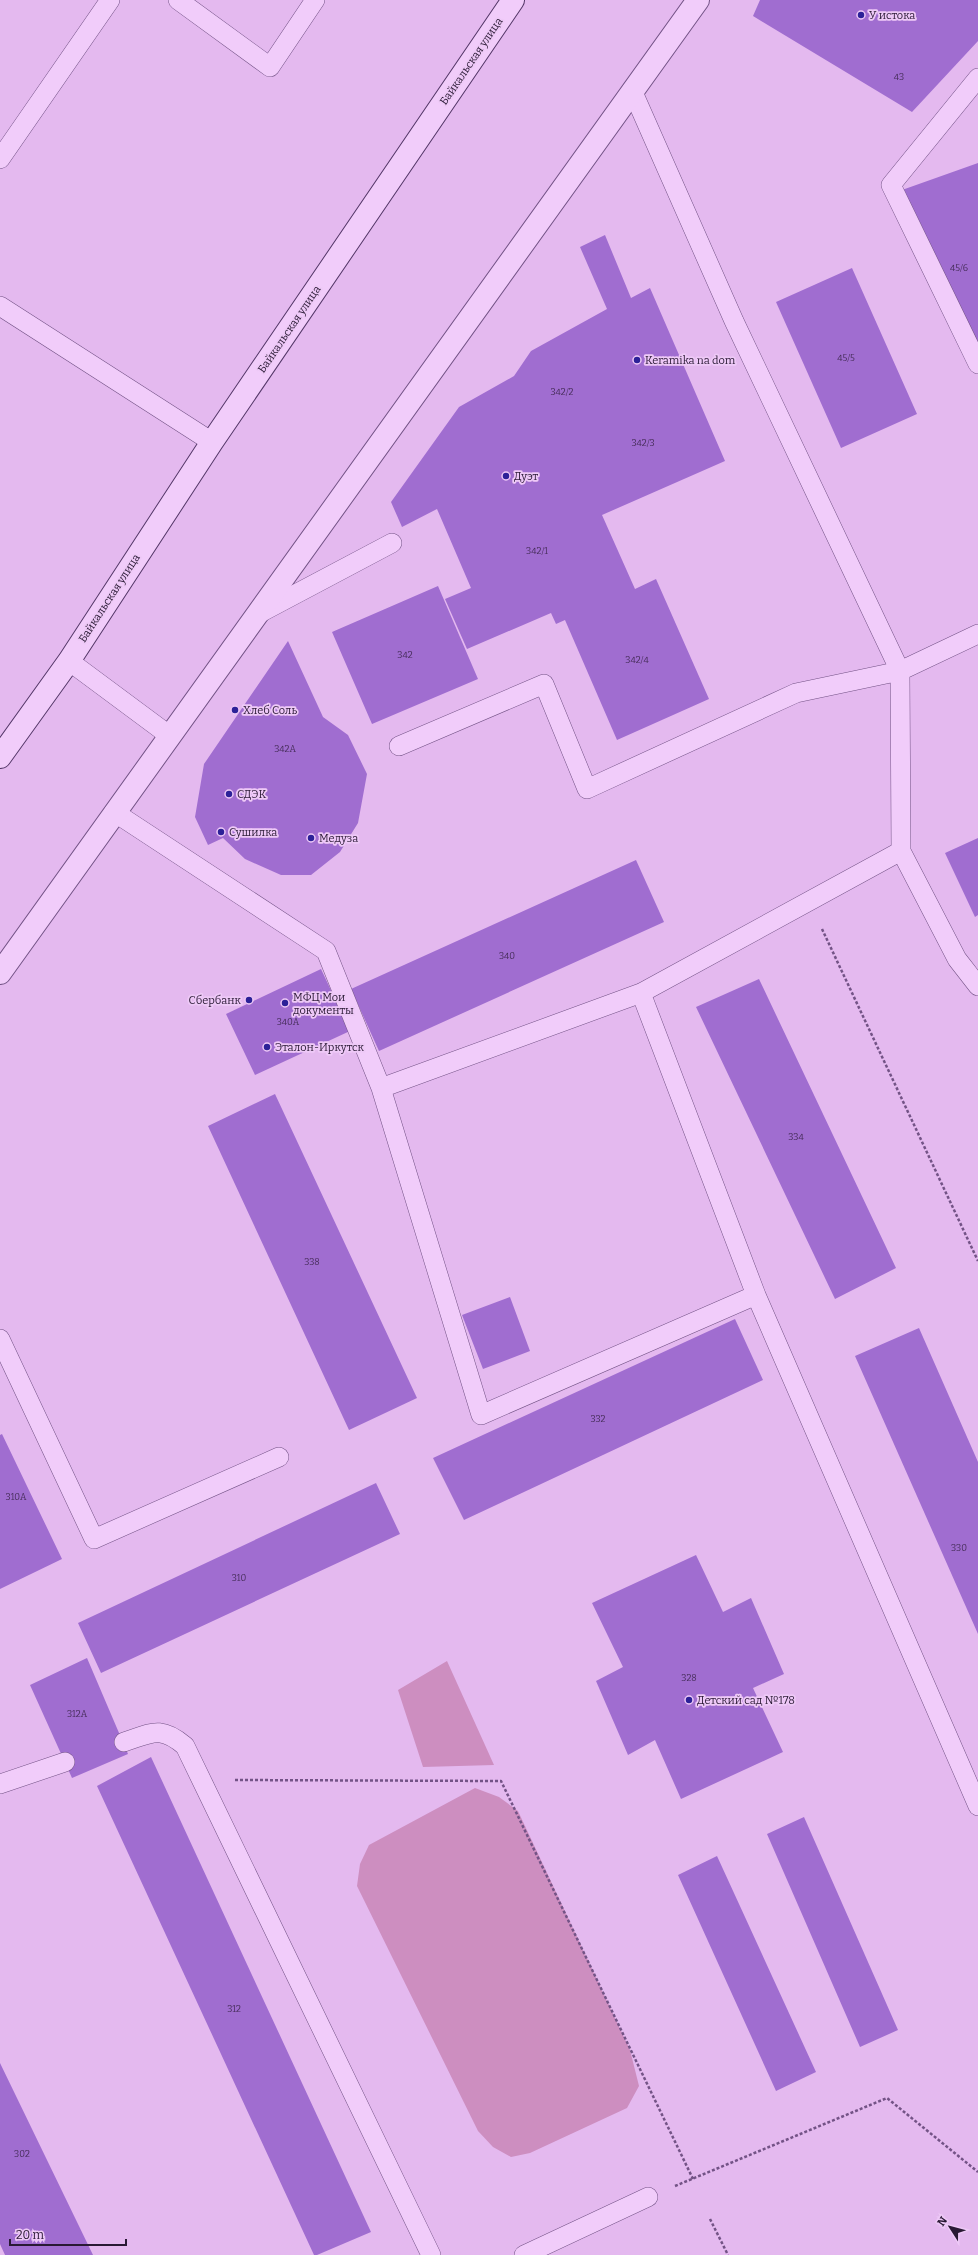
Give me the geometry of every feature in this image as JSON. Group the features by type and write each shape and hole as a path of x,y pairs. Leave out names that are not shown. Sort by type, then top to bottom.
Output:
{"street":[{"name":"Байкальская улица","path":"0,757 69,660 212,442 513,0"},
{"path":"0,973 114,812 258,614 632,90 698,0"}],"lane":[{"path":"0,159 110,0"},
{"path":"178,0 270,67 315,0"},
{"path":"978,78 891,185 978,364"},
{"path":"632,90 734,321 900,671 901,851 957,959 978,986"},
{"path":"0,306 212,442"},
{"path":"258,614 392,543"},
{"path":"399,746 544,684 587,789 796,693 900,671 978,634"},
{"path":"69,660 170,736"},
{"path":"114,812 326,951 381,1088 481,1415 756,1295"},
{"path":"381,1088 641,993 901,851"},
{"path":"641,993 756,1295 978,1806"},
{"path":"0,1338 94,1539 279,1457"},
{"path":"124,1742 157,1732 172,1735 185,1746 431,2255"},
{"path":"0,1784 65,1762"},
{"path":"524,2255 648,2197"}],"path":[{"path":"809,902 978,1261"},
{"path":"201,1780 501,1781 693,2179"},
{"path":"648,2197 887,2098 978,2172"},
{"path":"710,2219 728,2255"}],"shaded area":[{"path":"447,1661 494,1765 423,1767 398,1690"},
{"path":"475,1788 499,1797 518,1811 630,2050 639,2086 627,2108 530,2153 511,2157 493,2147 478,2131 357,1886 360,1864 369,1845"}],"building":[{"path":"760,0 978,0 978,41 912,112 753,16"},
{"path":"978,163 978,345 902,190"},
{"path":"605,235 631,298 650,288 725,461 602,515 635,589 656,579 709,699 617,740 565,620 556,624 551,613 467,649 445,599 471,588 437,509 402,527 391,502 459,407 514,376 531,351 607,309 580,247"},
{"path":"852,268 917,414 841,448 776,302"},
{"path":"438,586 478,679 372,724 332,632"},
{"path":"288,641 323,717 348,735 367,774 358,823 340,852 311,875 281,875 245,859 223,838 208,845 195,817 204,764"},
{"path":"978,838 978,915 975,917 945,853"},
{"path":"636,860 664,922 379,1051 351,989"},
{"path":"321,969 350,1031 255,1075 226,1014"},
{"path":"759,979 896,1268 835,1299 696,1007"},
{"path":"275,1094 417,1398 349,1430 208,1126"},
{"path":"510,1297 530,1351 483,1369 462,1315"},
{"path":"735,1319 763,1380 464,1520 433,1458"},
{"path":"919,1328 978,1462 978,1634 855,1356"},
{"path":"2,1434 62,1559 0,1589 0,1435"},
{"path":"376,1483 400,1534 101,1673 78,1623"},
{"name":"Детский сад №178","path":"696,1555 723,1612 751,1598 784,1674 753,1688 783,1752 681,1799 655,1740 628,1755 596,1681 623,1667 592,1603"},
{"path":"87,1658 128,1754 72,1778 30,1685"},
{"path":"151,1757 371,2232 317,2255 314,2255 97,1786"},
{"path":"804,1817 898,2030 860,2047 767,1834"},
{"path":"717,1856 816,2072 776,2091 678,1875"},
{"path":"0,2063 93,2255 5,2255 0,2244"}],"place":[{"name":"У истока","path":"861,15"},
{"name":"Keramika na dom","path":"637,360"},
{"name":"Дуэт","path":"506,476"},
{"name":"Хлеб Соль","path":"235,710"},
{"name":"СДЭК","path":"229,794"},
{"name":"Сушилка","path":"221,832"},
{"name":"Медуза","path":"311,838"},
{"name":"Сбербанк","path":"249,1000"},
{"name":"МФЦ Мои документы","path":"285,1003"},
{"name":"Эталон-Иркутск","path":"267,1047"},
{"name":"Детский сад №178","path":"689,1700"}]}
